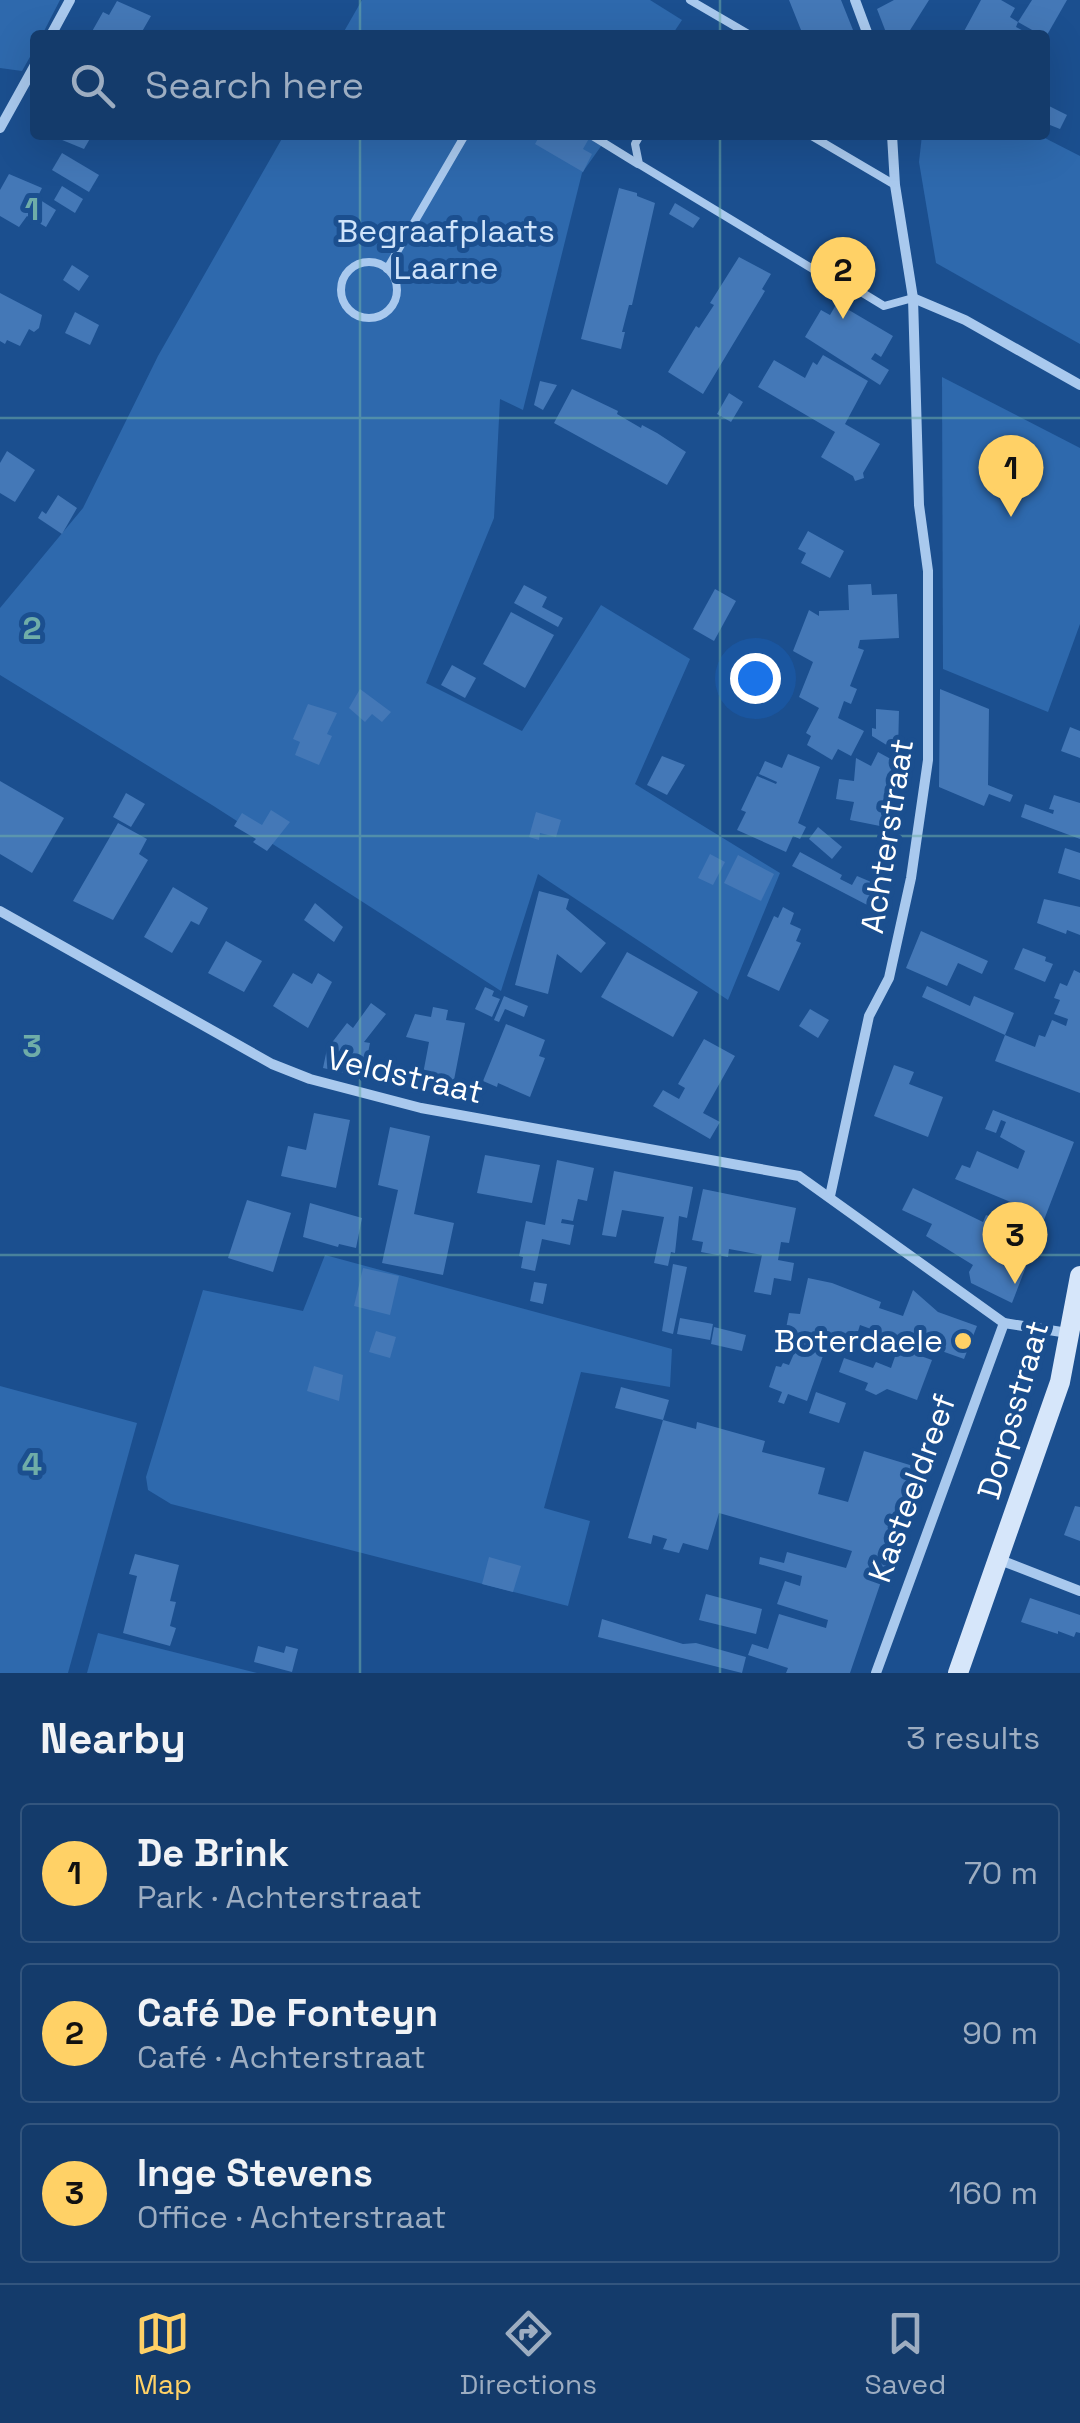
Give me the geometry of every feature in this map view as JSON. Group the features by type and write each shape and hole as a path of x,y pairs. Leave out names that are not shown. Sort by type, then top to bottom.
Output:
{"street":[{"path":"54,30 70,0"},
{"path":"855,0 866,30"},
{"path":"0,128 30,74"},
{"name":"Achterstraat","path":"830,1196 869,1016 889,978 911,878 928,760 928,571 919,505 914,298 894,184 892,140"},
{"path":"914,298 965,320 1080,385"},
{"name":"Veldstraat","path":"0,911 272,1064 310,1079 420,1108 799,1176 830,1196"},
{"path":"830,1196 1004,1323 1069,1333"},
{"name":"Dorpsstraat","path":"1000,1560 1060,1382 1080,1276"},
{"name":"Kasteeldreef","path":"876,1673 1004,1323"},
{"path":"958,1673 1000,1560 1080,1591"}],"lane":[{"path":"690,0 741,30"},
{"path":"387,269 463,140"},
{"path":"599,140 832,280 848,284 884,306 914,298"},
{"path":"637,140 639,164"},
{"path":"819,140 894,184"},
{"path":"362,262 387,269 396,285 394,303 388,311 370,318 352,313 340,290 346,272 362,262"}],"green space":[{"path":"0,0 60,0 45,30 30,30 30,57 22,71 0,68"},
{"path":"362,0 650,0 682,20 675,30 345,30"},
{"name":"Begraafplaats Laarne","path":"281,140 605,140 582,173 523,410 500,399 494,518 426,683 522,731 601,605 690,659 635,784 780,873 728,1000 538,874 501,991 212,805 0,675 0,608 83,508 158,356"},
{"path":"921,140 1049,140 1080,156 1080,344 936,263 919,162"},
{"path":"942,377 1080,448 1080,624 1048,712 943,669"},
{"path":"325,1255 672,1349 670,1387 581,1372 544,1508 590,1521 568,1606 171,1504 148,1490 146,1477 203,1290 303,1311"},
{"path":"0,1386 137,1423 68,1673 0,1673"},
{"path":"98,1633 257,1673 87,1673"}],"building":[{"path":"789,0 841,0 853,30 801,30"},
{"path":"894,0 929,0 910,30 885,30 877,9"},
{"path":"981,0 1001,0 1015,8 1010,17 1022,30 965,30"},
{"path":"1032,0 1067,0 1050,30 1032,30 1018,22"},
{"path":"117,1 151,16 143,30 93,30 103,12 109,15"},
{"path":"1050,106 1067,115 1060,129 1050,125"},
{"path":"62,140 89,140 84,149"},
{"path":"537,140 588,140 583,149 592,154 583,172 535,144"},
{"path":"62,153 99,175 89,192 52,170"},
{"path":"9,174 42,188 37,198 56,210 46,227 27,216 19,227 0,216 0,190"},
{"path":"62,186 83,199 75,213 54,200"},
{"path":"619,188 655,203 621,349 581,339"},
{"path":"675,203 700,218 693,228 669,214"},
{"path":"739,257 771,274 762,289 765,291 703,394 668,372 714,305 710,303"},
{"path":"72,265 89,276 79,291 63,280"},
{"path":"0,293 42,315 39,328 34,332 29,329 20,346 0,341"},
{"path":"837,303 893,336 881,357 875,353 871,359 889,370 880,385 805,337 821,310 830,315"},
{"path":"75,312 99,325 90,345 65,333"},
{"path":"823,355 868,381 845,424 880,444 863,473 864,478 855,481 821,457 835,432 758,387 774,360 805,378 813,362 817,365"},
{"path":"540,381 557,385 543,410 534,405"},
{"path":"572,389 686,452 667,485 554,423"},
{"path":"729,393 743,402 731,422 717,414"},
{"path":"7,451 35,470 15,502 0,493 0,463"},
{"path":"58,495 77,508 62,534 38,518 42,511 46,514"},
{"path":"808,531 844,551 830,578 801,563 806,553 798,549"},
{"path":"871,584 872,595 897,594 899,638 860,640 858,648 864,650 850,686 857,689 851,704 844,701 838,718 864,731 851,756 838,749 832,760 807,745 811,736 806,733 819,708 799,697 813,662 793,651 809,610 819,616 819,611 849,610 848,585"},
{"path":"524,585 547,597 542,607 563,618 558,627 514,603"},
{"path":"715,589 736,601 714,641 693,629"},
{"path":"511,612 554,635 525,688 483,664"},
{"path":"452,665 476,678 465,698 441,685"},
{"path":"360,689 391,712 382,722 372,714 365,722 349,708"},
{"path":"940,689 989,709 988,785 1013,795 1010,802 989,794 984,806 939,787"},
{"path":"308,704 337,713 319,765 295,755 300,742 293,739"},
{"path":"876,709 899,711 898,752 872,736"},
{"path":"1070,727 1080,731 1080,758 1061,751"},
{"path":"878,752 898,763 890,828 850,820 854,802 836,799 839,779 854,781 856,758 871,766"},
{"path":"788,754 820,767 798,823 806,827 800,839 793,836 786,852 737,830 746,812 741,810 757,776 777,782 759,774 765,761 782,768"},
{"path":"662,756 685,765 667,795 647,785"},
{"path":"0,781 64,818 32,873 0,854"},
{"path":"126,793 145,804 131,827 113,817"},
{"path":"1054,795 1080,803 1080,839 1021,817 1025,804 1053,814 1054,810 1049,809"},
{"path":"271,810 290,822 267,851 234,826 242,813 262,825"},
{"path":"536,812 561,820 556,837 540,833 539,840 529,837"},
{"path":"118,823 147,839 139,854 148,860 113,920 73,901"},
{"path":"818,827 842,847 832,859 809,839"},
{"path":"1065,848 1080,853 1080,880 1058,873"},
{"path":"800,852 842,875 840,879 852,885 857,876 883,887 873,908 792,866"},
{"path":"710,854 725,862 713,885 698,878"},
{"path":"738,855 774,874 761,901 724,883"},
{"path":"173,887 208,908 199,925 191,921 172,953 144,937"},
{"path":"539,891 569,899 566,909 606,943 581,973 557,954 548,994 515,985"},
{"path":"1044,899 1080,907 1080,935 1037,923"},
{"path":"315,903 343,927 334,942 304,920"},
{"path":"783,907 794,913 790,924 801,929 796,941 801,943 779,991 747,976 774,916 778,918"},
{"path":"921,931 988,961 982,974 958,963 947,986 906,968"},
{"path":"226,941 262,961 244,992 208,973"},
{"path":"1023,948 1053,964 1045,982 1014,969"},
{"path":"627,952 698,992 673,1037 601,997"},
{"path":"1074,970 1080,973 1080,1093 995,1061 1005,1035 1035,1047 1039,1035 1045,1037 1052,1020 1066,1026 1068,1019 1054,1014 1060,1000 1054,998 1060,983 1067,986"},
{"path":"293,973 312,984 318,973 332,982 308,1028 273,1006"},
{"path":"927,986 970,1006 974,996 1014,1013 1005,1035 922,997"},
{"path":"485,987 500,999 492,1017 475,1009"},
{"path":"504,996 528,1006 524,1017 505,1009 499,1022 494,1020"},
{"path":"371,1003 386,1014 364,1042 370,1043 363,1077 323,1068 327,1049 347,1023 353,1028"},
{"path":"433,1007 448,1010 446,1020 465,1023 454,1080 423,1074 429,1042 406,1037 415,1014 431,1017"},
{"path":"810,1009 829,1020 818,1038 799,1026"},
{"path":"506,1024 545,1040 539,1056 545,1058 530,1097 483,1081"},
{"path":"704,1039 735,1056 703,1113 720,1122 710,1139 653,1106 663,1090 679,1099 685,1088 678,1084"},
{"path":"894,1065 914,1072 909,1084 943,1097 928,1137 874,1116"},
{"path":"993,1110 1074,1142 1012,1303 971,1283 969,1272 973,1265 926,1236 932,1224 902,1210 913,1188 983,1222 986,1215 1005,1222 1013,1203 955,1179 962,1165 970,1168 977,1151 1018,1169 1025,1151 1000,1137 1006,1122 1001,1120 996,1133 985,1129"},
{"path":"314,1113 350,1120 336,1188 281,1176 288,1146 306,1150"},
{"path":"390,1127 430,1136 414,1214 454,1223 443,1275 382,1263 398,1190 378,1185"},
{"path":"485,1155 540,1165 532,1203 477,1193"},
{"path":"557,1160 594,1168 587,1201 578,1199 573,1221 562,1219 561,1223 574,1225 570,1245 542,1239 535,1271 521,1268 523,1257 519,1256 526,1221 545,1225"},
{"path":"614,1171 693,1187 687,1218 679,1216 675,1253 671,1252 668,1266 654,1263 664,1217 622,1210 616,1237 602,1235"},
{"path":"703,1189 796,1208 789,1243 781,1242 778,1260 794,1263 791,1281 774,1278 771,1295 754,1292 762,1255 729,1249 728,1257 701,1252 703,1242 692,1240"},
{"path":"247,1200 291,1213 273,1272 228,1258"},
{"path":"310,1203 362,1218 356,1248 303,1237"},
{"path":"673,1264 687,1267 673,1334 662,1331"},
{"path":"363,1268 399,1276 390,1315 354,1306"},
{"path":"808,1278 881,1302 879,1308 903,1316 913,1290 938,1312 977,1326 964,1359 860,1325 854,1344 830,1336 807,1401 788,1394 784,1404 778,1402 782,1392 769,1387 776,1366 789,1365 796,1349 783,1344 789,1313 800,1314"},
{"path":"534,1282 547,1284 543,1304 530,1301"},
{"path":"680,1318 713,1324 710,1340 677,1334"},
{"path":"714,1327 746,1335 742,1351 711,1344"},
{"path":"376,1331 396,1337 390,1358 369,1352"},
{"path":"898,1348 932,1360 917,1400 887,1389 876,1395 865,1390 868,1383 839,1372 844,1358 873,1368 876,1362 891,1368"},
{"path":"314,1366 343,1375 339,1401 307,1391"},
{"path":"621,1387 669,1400 663,1420 615,1408"},
{"path":"816,1392 846,1403 839,1423 809,1413"},
{"path":"663,1420 696,1429 697,1422 765,1441 762,1452 825,1468 818,1494 848,1502 864,1451 923,1469 850,1673 786,1673 788,1668 748,1655 752,1644 768,1649 779,1614 826,1628 828,1620 777,1604 785,1581 800,1586 802,1576 759,1564 760,1557 784,1563 787,1552 846,1568 852,1551 719,1513 708,1550 683,1543 679,1553 663,1549 667,1539 653,1535 651,1544 628,1538"},
{"path":"1075,1506 1080,1507 1080,1541 1064,1535"},
{"path":"135,1554 179,1565 170,1601 176,1602 170,1626 176,1628 170,1646 123,1633 137,1576 129,1574"},
{"path":"489,1557 521,1566 513,1592 482,1584"},
{"path":"706,1594 762,1609 756,1634 699,1620"},
{"path":"1030,1598 1080,1615 1080,1633 1076,1632 1074,1637 1021,1622"},
{"path":"602,1619 683,1644 696,1643 746,1657 742,1673 598,1637"},
{"path":"258,1646 284,1653 286,1646 298,1649 292,1672 254,1662"}],"place":[{"name":"Café De Fonteyn","path":"843,319"},
{"name":"De Brink","path":"1011,517"},
{"name":"Inge Stevens","path":"1015,1284"},
{"name":"Boterdaele","path":"963,1341"}]}
